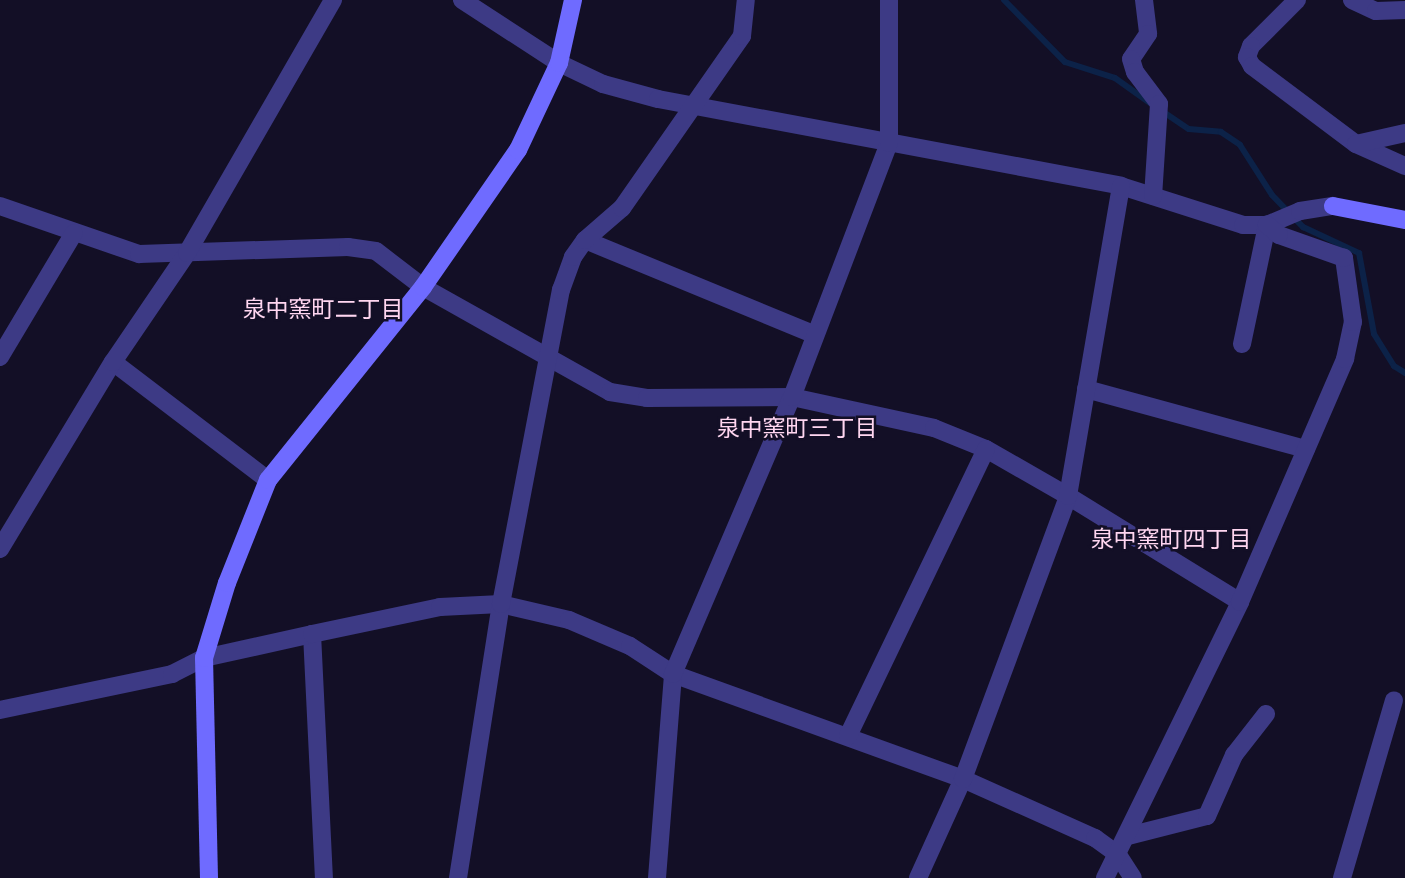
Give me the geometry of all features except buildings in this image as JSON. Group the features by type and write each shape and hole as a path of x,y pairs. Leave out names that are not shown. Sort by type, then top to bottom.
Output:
{"street":[{"path":"0,549 113,362 187,253 333,0"},
{"path":"461,0 559,63 603,84 695,107 1121,186 1243,225 1273,223 1300,211 1333,205 1405,220"},
{"path":"209,878 204,658 268,481 423,287 518,150 559,63 573,0"},
{"path":"458,878 501,604 561,290 573,257 584,240 622,208 742,36 746,0"},
{"path":"657,878 673,674 792,397 813,334 889,143 889,0"},
{"path":"1144,0 1148,34 1132,59 1135,72 1159,104 1160,132 1153,196"},
{"path":"1297,0 1251,46 1247,57 1252,66 1356,144 1405,166"},
{"path":"1352,0 1376,12 1405,10"},
{"path":"1356,144 1405,133"},
{"path":"918,878 963,779 1068,496 1121,186"},
{"path":"0,206 139,254 348,247 376,251 423,287 610,392 647,398 792,397 934,428 986,449 1240,602"},
{"path":"1242,344 1273,223"},
{"path":"1105,878 1128,836 1240,602 1345,359 1353,322 1344,258 1279,235 1273,223"},
{"path":"0,357 74,233"},
{"path":"584,240 813,334"},
{"path":"113,362 268,481"},
{"path":"1086,389 1306,449"},
{"path":"848,736 986,449"},
{"path":"0,710 172,674 204,658 312,634 440,607 501,604 569,620 630,646 673,674 963,779 1095,838 1118,855 1133,878"},
{"path":"312,634 324,878"},
{"path":"1342,878 1394,700"},
{"path":"1128,836 1207,816 1234,755 1266,714"}],"waterway":[{"path":"1004,0 1065,62 1115,78 1150,103"},
{"path":"1162,111 1189,129 1221,132 1240,145 1272,195 1303,227 1359,253 1374,334 1394,366 1405,373"}],"district":[{"name":"泉中窯町二丁目","path":"323,309"},
{"name":"泉中窯町三丁目","path":"797,428"},
{"name":"泉中窯町四丁目","path":"1171,539"}]}
